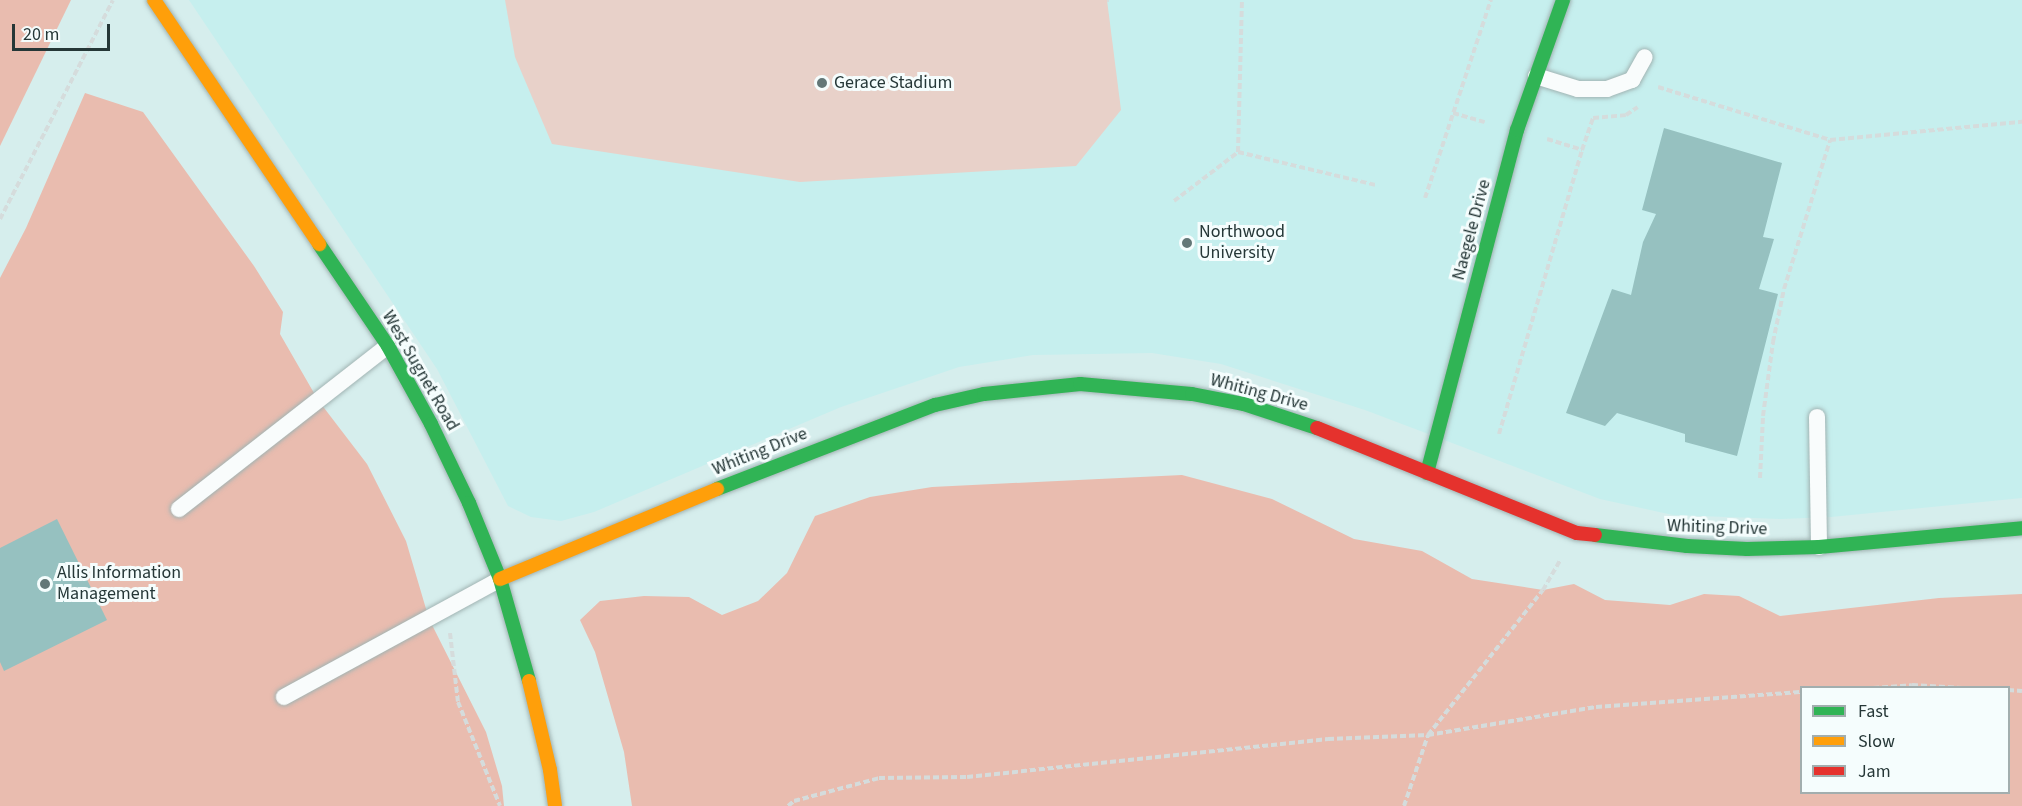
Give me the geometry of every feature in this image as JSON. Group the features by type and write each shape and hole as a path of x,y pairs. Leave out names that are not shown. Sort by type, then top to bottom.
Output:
{"street":[{"name":"West Sugnet Road","path":"154,0 388,346 431,424 464,493 500,579 518,638 550,770 555,806"},
{"name":"Naegele Drive","path":"1427,473 1517,130 1563,0"},
{"name":"Whiting Drive","path":"500,579 774,465 903,417 965,398 1037,387 1080,384 1136,387 1244,404 1292,418 1577,532 1687,546 1746,549 1820,547 2022,528"}],"lane":[{"path":"1536,76 1578,90 1607,89 1632,80 1645,57"},
{"path":"179,509 388,346"},
{"path":"1817,417 1820,547"},
{"path":"284,697 500,579"}],"path":[{"path":"0,219 113,0"},
{"path":"1238,152 1242,0"},
{"path":"1425,198 1491,0"},
{"path":"1652,95 1659,87 1830,140 2022,122"},
{"path":"1499,434 1593,118 1626,115 1644,103"},
{"path":"1454,113 1582,150"},
{"path":"1760,478 1763,416 1773,342 1784,289 1830,140"},
{"path":"1238,152 1375,185"},
{"path":"1174,201 1238,152"},
{"path":"1404,806 1428,735 1543,590 1577,532"},
{"path":"446,609 458,702 500,806"},
{"path":"1892,686 1936,686"},
{"path":"788,806 794,801 879,778 968,777 1191,756 1328,739 1428,735 1596,707 1800,692"}],"shaded area":[{"path":"0,0 71,0 0,146"},
{"name":"Northwood University","path":"189,0 2022,0 2022,498 1831,517 1781,519 1673,515 1600,499 1365,410 1221,364 1152,353 1033,355 959,367 841,407 594,512 561,521 531,517 508,506 437,369"},
{"name":"Gerace Stadium","path":"505,0 1107,0 1121,110 1076,166 800,182 552,144 515,57"},
{"path":"85,93 143,112 254,266 283,312 280,334 318,400 367,464 406,541 429,619 486,732 502,786 504,806 0,806 0,278 26,228"},
{"path":"1182,475 1272,499 1354,539 1422,551 1472,579 1543,590 1574,584 1605,600 1670,605 1704,594 1739,596 1780,616 1939,598 2022,594 2022,806 632,806 624,752 595,652 580,620 600,601 644,596 689,597 722,615 758,601 787,573 815,516 870,497 932,487"}],"building":[{"path":"1664,128 1782,163 1763,237 1774,239 1759,289 1778,294 1737,456 1685,442 1685,434 1617,413 1605,426 1566,413 1612,289 1631,295 1643,242 1656,214 1642,210"},
{"name":"Allis Information Management","path":"57,519 107,620 4,671 0,662 0,548"}],"traffic: fast":[{"path":"1427,473 1517,130 1563,0"},
{"path":"319,244 388,346 431,424 469,503 500,579 529,681"},
{"path":"717,489 935,405 984,394 1080,384 1192,394 1244,404 1317,428"},
{"path":"1595,535 1687,546 1747,549 1819,547 2022,528"}],"traffic: slow":[{"path":"154,0 319,244"},
{"path":"500,579 717,489"},
{"path":"529,681 550,770 555,806"}],"traffic: jam":[{"path":"1317,428 1577,533 1595,535"}],"place":[{"name":"Gerace Stadium","path":"822,83"},
{"name":"Northwood University","path":"1187,243"},
{"name":"Allis Information Management","path":"45,584"}]}
